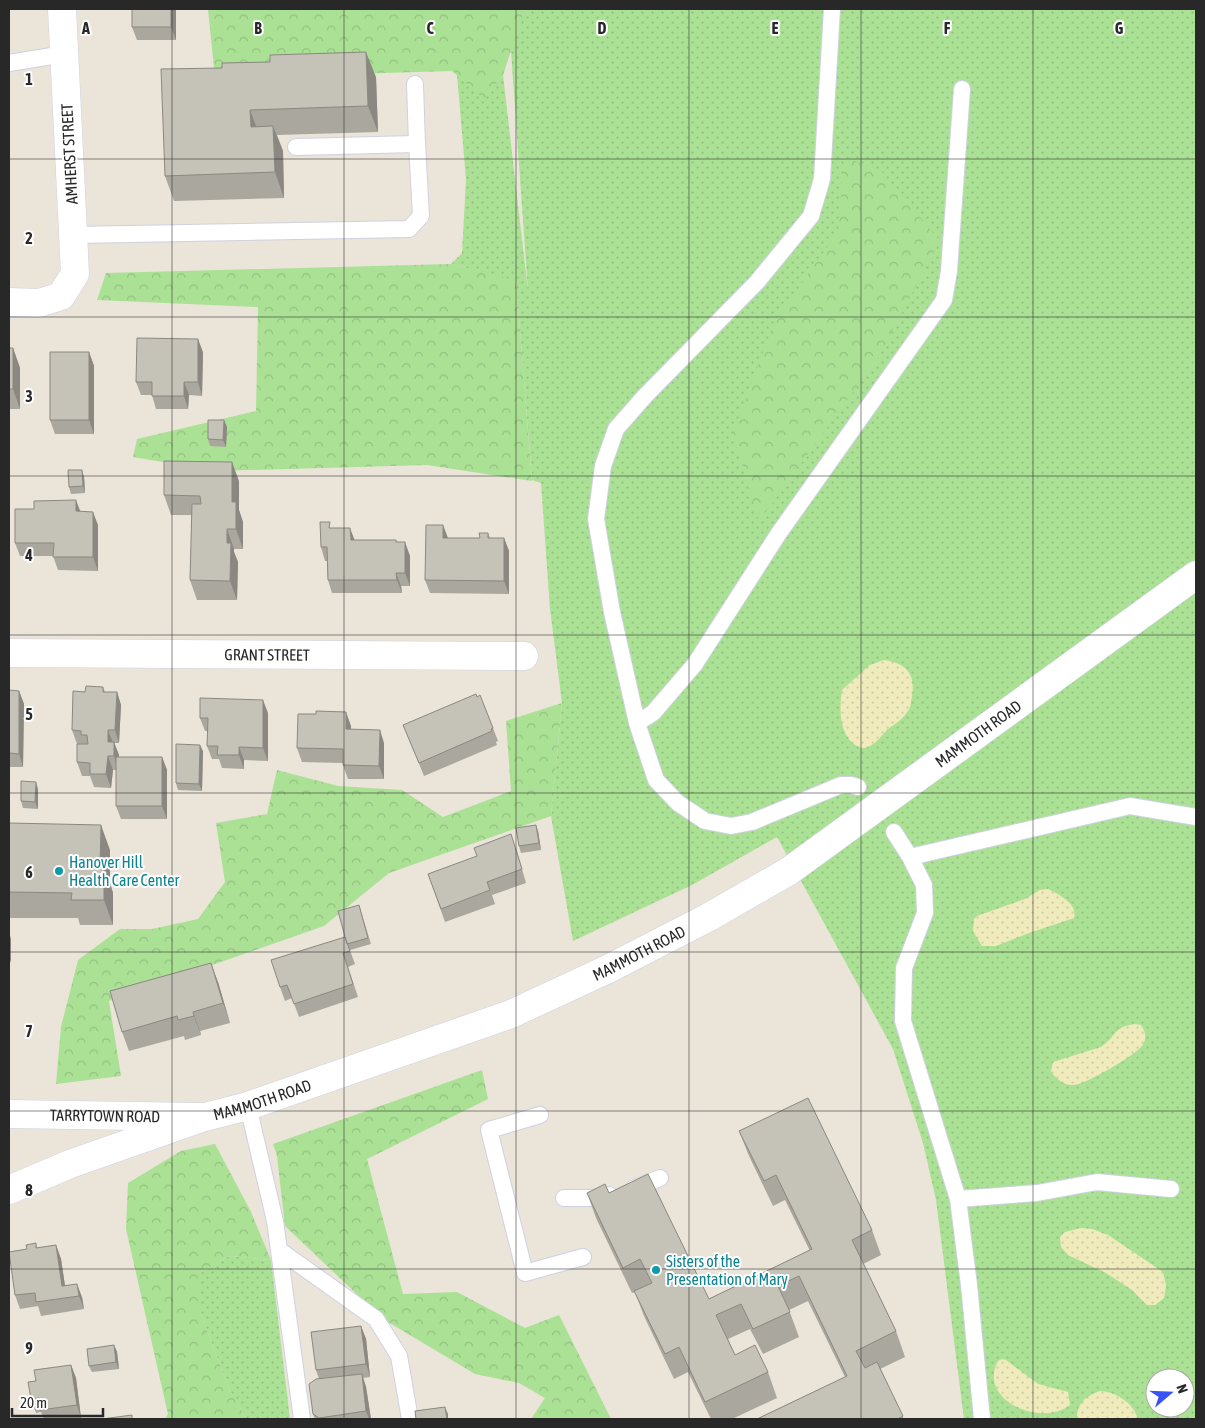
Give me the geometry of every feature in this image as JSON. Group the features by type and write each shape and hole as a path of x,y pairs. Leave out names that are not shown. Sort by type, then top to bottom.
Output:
{"main road":[{"name":"AMHERST STREET","path":"9,302 39,303 61,296 76,274 62,9"},
{"name":"MAMMOTH ROAD","path":"9,1190 70,1164 200,1118 248,1106 511,1014 575,986 709,917 790,870 1196,576"},
{"name":"GRANT STREET","path":"9,653 524,656"},
{"name":"TARRYTOWN ROAD","path":"9,1114 200,1118"}],"lane":[{"path":"832,9 822,180 811,216 757,282 645,396 616,430 603,466 596,520 612,612 637,724 656,780 678,803 705,821 731,826 752,822 841,785 858,788"},
{"path":"9,63 64,54"},
{"path":"74,235 409,230 421,216 415,84"},
{"path":"637,724 653,714 695,664 779,533 944,300 949,271 962,90"},
{"path":"296,147 417,144"},
{"path":"910,857 1130,806 1196,817"},
{"path":"894,832 910,857 924,885 925,913 904,968 903,1021 958,1199 969,1285 982,1419"},
{"path":"248,1106 275,1221 302,1419"},
{"path":"540,1115 489,1130 525,1273 583,1257"},
{"path":"564,1198 594,1198 630,1190 660,1178"},
{"path":"958,1199 1037,1193 1097,1182 1171,1189"},
{"path":"279,1250 376,1319 399,1356 410,1419"}],"green space":[{"path":"208,9 525,9 503,75 484,99 452,71 215,78"},
{"path":"508,9 1196,9 1196,1419 964,1419 936,1200 923,1143 893,1049 777,837 692,885 573,941 551,816 562,703 550,609 541,483 532,480 516,281 451,264 462,253 466,179 457,75 484,98 503,75 528,291"},
{"path":"850,9 957,9 958,12 850,11"},
{"path":"844,157 881,171 940,241 878,358 759,521 733,435 774,322 838,232"},
{"path":"451,264 516,280 532,481 427,465 216,471 133,457 137,439 256,411 258,307 97,300 106,273"},
{"path":"562,703 551,816 389,873 324,926 109,1001 121,1076 56,1084 61,1027 78,960 120,929 152,929 198,919 225,882 216,823 267,814 277,770 338,786 402,790 443,817 511,791 506,721"},
{"path":"482,1070 488,1099 367,1159 403,1294 457,1292 525,1328 559,1315 611,1419 531,1419 545,1398 519,1383 475,1374 383,1319 285,1226 277,1156 273,1144"},
{"path":"215,1144 251,1212 271,1260 229,1256 200,1273 200,1312 230,1391 247,1419 165,1419 168,1414 126,1229 128,1183 181,1151"},
{"path":"229,1256 271,1260 290,1419 247,1419 230,1391 200,1312 200,1273"}],"sand":[{"path":"884,660 898,664 907,670 910,675 913,688 910,706 904,716 876,742 867,748 861,748 851,741 844,729 841,713 842,690 870,665"},
{"path":"1048,889 1071,904 1075,913 1074,918 996,946 982,946 973,931 974,919 977,916 1025,899 1040,890"},
{"path":"1135,1024 1141,1025 1144,1030 1144,1043 1137,1051 1110,1069 1089,1080 1074,1085 1064,1083 1051,1072 1053,1062 1101,1047 1123,1027"},
{"path":"1081,1228 1092,1229 1108,1235 1163,1272 1166,1286 1164,1298 1155,1305 1147,1305 1132,1290 1106,1273 1068,1255 1061,1247 1060,1237 1065,1232"},
{"path":"1002,1359 1038,1384 1068,1392 1070,1405 1057,1411 1043,1413 1028,1411 1015,1406 1004,1398 996,1387 994,1375 998,1361"},
{"path":"1100,1391 1124,1399 1136,1413 1138,1419 1077,1419 1077,1413 1083,1401 1090,1395"}],"building":[{"path":"132,9 171,9 171,27 132,27"},
{"path":"366,52 368,106 250,110 251,127 273,126 275,172 165,176 161,69 222,68 222,63 270,62 270,55"},
{"path":"137,338 198,339 198,382 184,382 184,396 152,396 152,382 136,382"},
{"path":"9,348 13,348 13,389 9,389"},
{"path":"50,352 89,352 89,420 50,420"},
{"path":"208,420 224,420 223,440 208,439"},
{"path":"164,461 232,462 232,502 236,502 236,529 227,529 227,543 231,543 230,581 190,580 192,504 201,504 200,496 164,495"},
{"path":"68,470 82,470 83,486 69,487"},
{"path":"76,500 76,511 93,512 93,557 53,557 54,543 15,543 15,509 34,509 34,501"},
{"path":"320,522 330,522 329,528 350,528 351,540 396,540 396,542 405,542 405,573 396,573 397,580 328,580 327,547 321,547"},
{"path":"426,525 443,525 443,538 480,538 479,533 488,533 488,538 504,538 504,581 425,580"},
{"path":"86,686 103,687 103,692 117,692 115,730 108,730 108,742 114,742 114,756 108,756 106,774 90,774 90,763 77,762 77,744 88,744 87,735 81,735 81,731 72,730 73,691 85,692"},
{"path":"9,690 19,691 19,754 9,753"},
{"path":"476,694 477,697 480,695 493,728 491,729 492,731 419,763 403,725"},
{"path":"200,698 263,700 263,748 239,747 239,755 217,755 218,746 207,746 208,718 200,718"},
{"path":"316,711 346,712 346,729 380,730 379,766 343,765 343,749 297,748 298,714 316,714"},
{"path":"176,744 200,745 199,784 176,783"},
{"path":"116,757 162,757 162,806 116,806"},
{"path":"21,781 36,782 35,802 21,801"},
{"path":"9,823 101,825 100,867 104,867 104,900 71,900 72,893 9,892"},
{"path":"536,825 539,843 519,846 516,828"},
{"path":"511,834 522,869 487,882 490,890 441,909 428,874 477,856 474,848"},
{"path":"359,905 368,938 347,944 338,911"},
{"path":"345,937 350,951 343,953 353,984 294,1004 287,985 280,987 271,960"},
{"path":"211,963 223,1003 193,1012 194,1016 178,1020 177,1016 122,1032 110,991"},
{"name":"Sisters of the Presentation of Mary","path":"808,1098 872,1230 852,1240 896,1331 856,1351 865,1368 877,1362 903,1416 898,1419 757,1419 847,1376 799,1276 778,1286 790,1312 753,1329 741,1304 716,1315 735,1355 755,1345 768,1372 705,1402 679,1347 665,1354 634,1291 652,1283 640,1259 623,1268 587,1193 605,1184 609,1193 648,1174 709,1299 812,1249 776,1175 764,1181 739,1131"},
{"path":"36,1243 36,1248 56,1245 62,1286 77,1284 79,1296 36,1302 35,1293 15,1295 9,1252 27,1249 26,1245"},
{"path":"361,1326 366,1364 316,1370 311,1332"},
{"path":"114,1345 116,1362 89,1366 87,1349"},
{"path":"71,1365 77,1405 40,1410 39,1398 31,1399 28,1382 36,1381 34,1370"},
{"path":"362,1374 366,1411 319,1418 313,1414 309,1384 316,1379"},
{"path":"445,1407 447,1419 416,1419 415,1411"},
{"path":"132,1415 132,1419 102,1419"}],"place":[{"name":"Hanover Hill Health Care Center","path":"59,871"},
{"name":"Sisters of the Presentation of Mary","path":"656,1270"}]}
